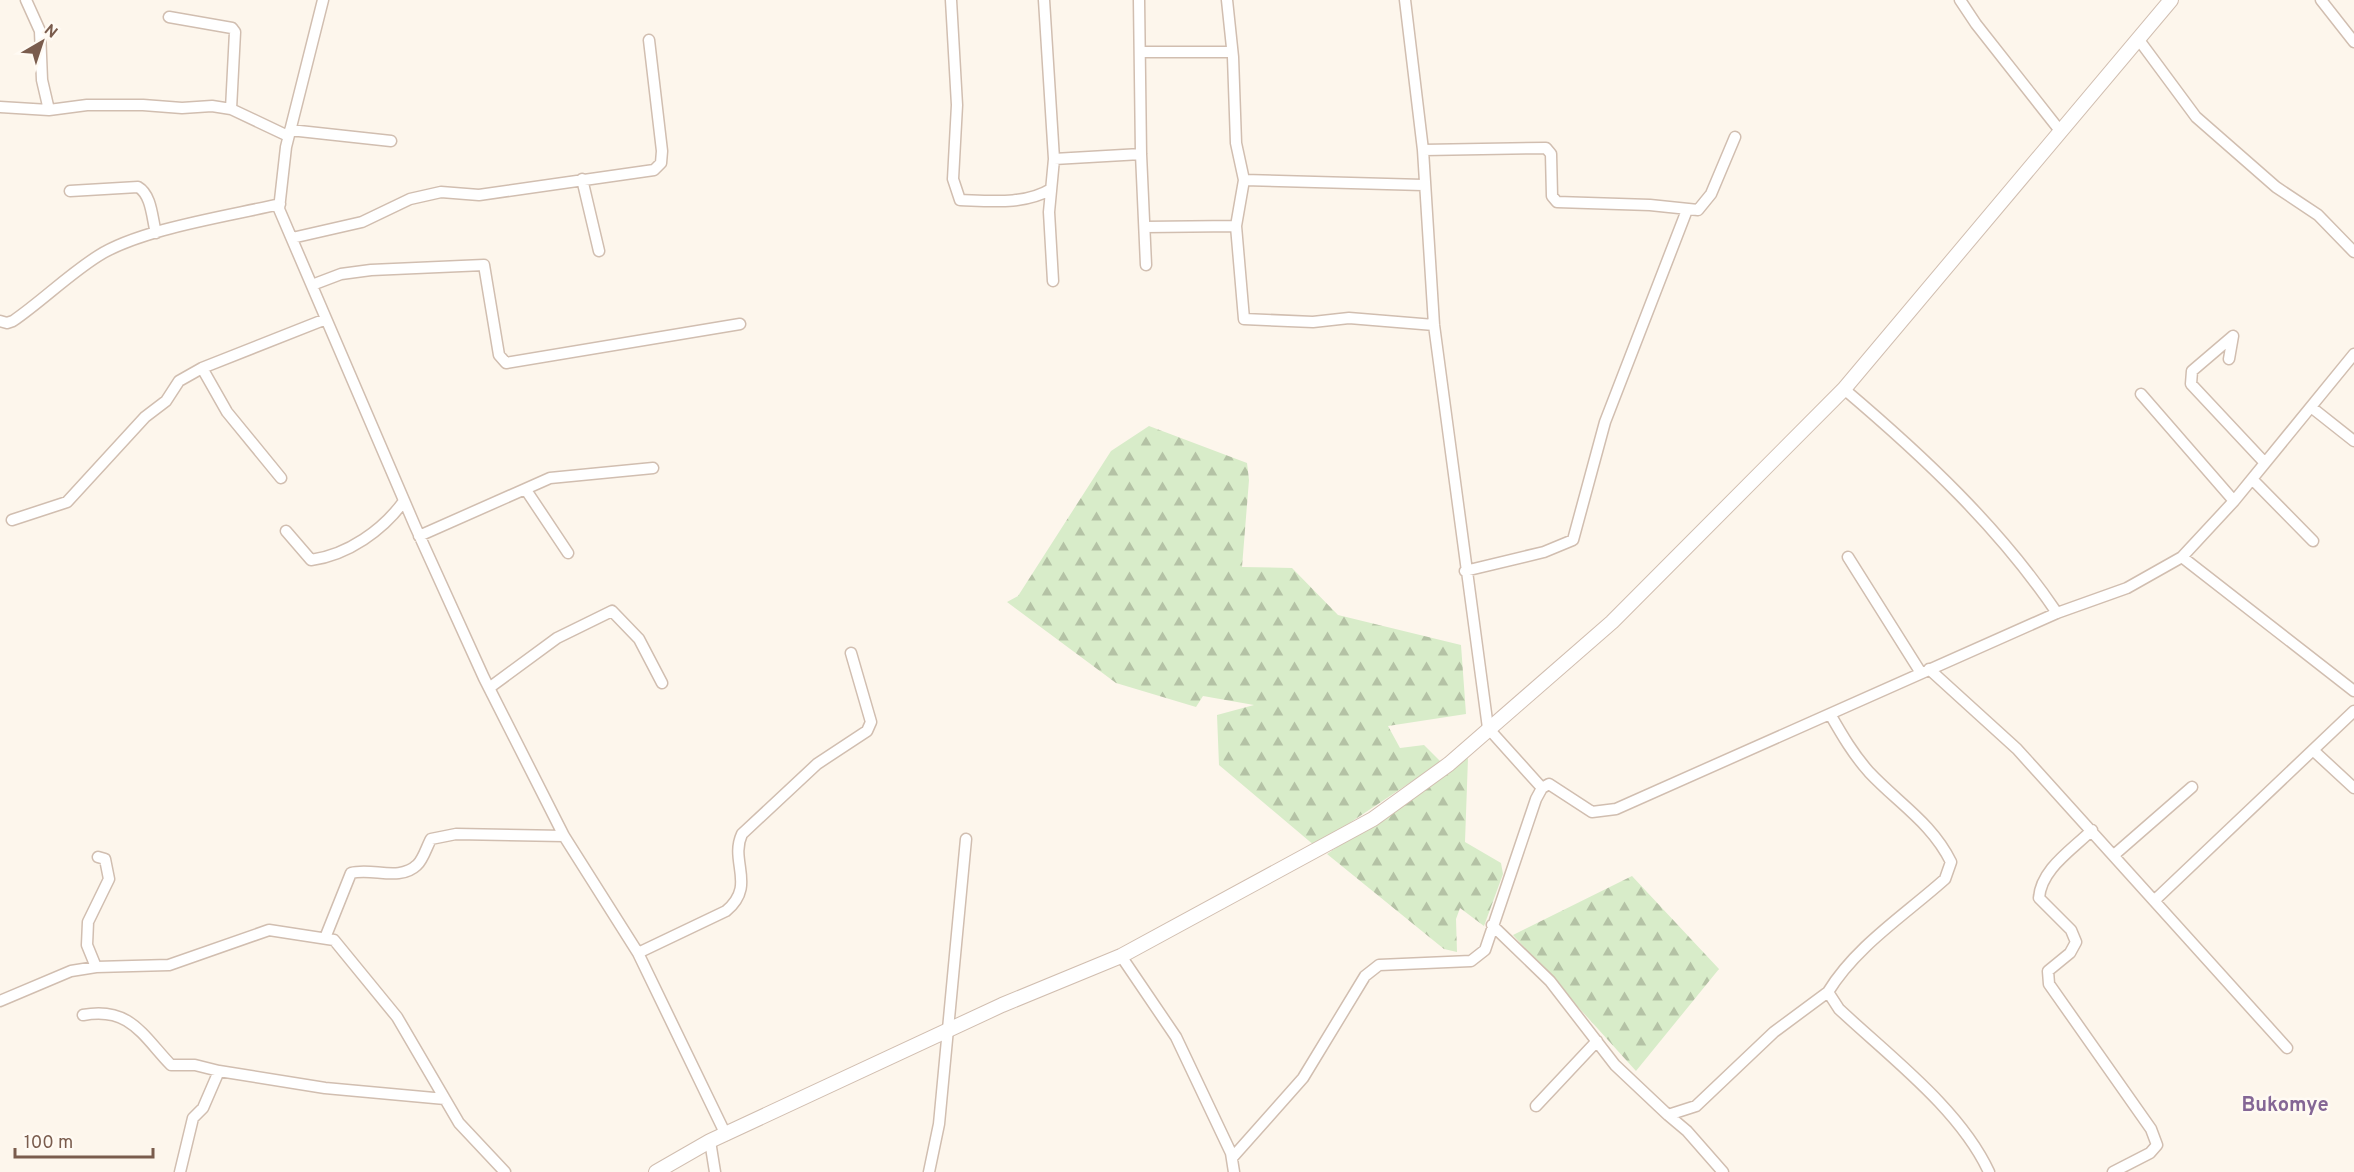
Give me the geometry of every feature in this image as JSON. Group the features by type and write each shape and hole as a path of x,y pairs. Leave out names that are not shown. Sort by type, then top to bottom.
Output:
{"street":[{"path":"26,0 40,31 42,80 49,110"},
{"path":"323,0 289,133 280,204 292,238 419,536 489,688 564,836 638,953 726,1135"},
{"path":"951,0 957,105 953,179 960,200 1002,201 1042,194 1051,189"},
{"path":"1044,0 1054,159 1049,212 1053,281"},
{"path":"1139,0 1141,154 1146,265"},
{"path":"1227,0 1236,143 1244,180 1236,226 1244,319 1313,322 1349,318 1434,325"},
{"path":"1406,0 1423,150 1434,325 1488,728 1542,788"},
{"path":"1960,0 1976,24 2061,132"},
{"path":"656,1172 710,1141 948,1030 1121,956 1373,819 1449,764 1612,622 1844,389 2171,0"},
{"path":"2321,0 2354,42"},
{"path":"170,17 226,25 235,32 231,109"},
{"path":"292,238 362,222 410,199 441,192 479,195 654,170 661,163 650,40"},
{"path":"2139,40 2196,117 2276,187 2318,215 2354,252"},
{"path":"1141,52 1232,52"},
{"path":"0,107 49,110 87,105 182,108 212,106 231,109 289,133 391,141"},
{"path":"1423,150 1546,148 1551,154 1552,196 1557,202 1650,205 1698,210 1705,205 1735,137"},
{"path":"1054,159 1141,154"},
{"path":"582,179 599,251"},
{"path":"1244,180 1424,185"},
{"path":"70,191 138,187 144,191 147,198 156,233"},
{"path":"0,321 7,323 13,321 98,256 156,233 280,204"},
{"path":"1466,571 1544,552 1573,540 1605,422 1687,210"},
{"path":"1144,227 1236,226"},
{"path":"312,285 351,272 484,264 499,355 506,363 740,324"},
{"path":"12,520 67,502 145,417 166,401 179,381 202,368 326,319"},
{"path":"2229,359 2233,336 2192,371 2192,384 2265,463"},
{"path":"1232,1158 1304,1078 1365,976 1379,965 1471,960 1485,950 1532,809 1542,788 1549,784 1592,812 1616,809 2057,613 2127,588 2182,557 2234,501 2354,354"},
{"path":"202,368 227,412 281,478"},
{"path":"1844,389 1898,435 1993,529 2034,579 2057,613"},
{"path":"2141,394 2234,501"},
{"path":"2311,407 2354,441"},
{"path":"419,536 550,478 652,468"},
{"path":"2252,479 2313,542"},
{"path":"526,490 568,552"},
{"path":"286,531 311,560 322,559 357,544 392,517 404,501"},
{"path":"1848,557 1925,671 2017,749 2287,1048"},
{"path":"2182,557 2354,691"},
{"path":"489,688 557,638 612,611 639,639 662,683"},
{"path":"638,953 726,911 738,901 741,884 737,844 742,834 817,764 867,731 871,722 851,653"},
{"path":"2155,900 2314,752 2354,711"},
{"path":"1668,1115 1696,1106 1774,1032 1828,992 1838,975 1857,956 1945,879 1951,861 1928,825 1870,773 1851,750 1830,714"},
{"path":"2314,752 2354,788"},
{"path":"2114,855 2192,787"},
{"path":"2092,830 2047,873 2040,887 2039,898 2071,930 2076,942 2070,952 2048,971 2049,984 2151,1129 2157,1144 2150,1153 2113,1172"},
{"path":"325,938 351,873 364,869 397,875 417,865 431,839 456,834 564,836"},
{"path":"929,1172 939,1124 966,839"},
{"path":"96,967 87,945 88,922 109,879 105,859 98,857"},
{"path":"1492,925 1550,981 1615,1065 1688,1131 1723,1172"},
{"path":"0,1001 71,971 96,967 169,964 269,930 334,940 397,1017 459,1123 505,1172"},
{"path":"1121,956 1176,1037 1232,1158 1234,1172"},
{"path":"1828,992 1839,1009 1941,1105 1978,1148 1989,1172"},
{"path":"83,1015 96,1013 121,1016 146,1034 171,1065 195,1065 325,1088 445,1099"},
{"path":"1536,1106 1597,1041"},
{"path":"180,1172 193,1118 203,1108 219,1071"},
{"path":"710,1141 715,1172"}],"green space":[{"path":"1149,426 1247,463 1249,480 1242,567 1292,568 1338,615 1461,645 1466,714 1388,726 1400,748 1424,745 1441,762 1315,846 1219,765 1217,715 1254,705 1203,696 1196,707 1116,683 1007,602 1018,596 1111,451"},
{"path":"1468,758 1465,842 1501,863 1503,874 1484,926 1460,908 1456,919 1457,952 1444,949 1327,854"},
{"path":"1632,876 1719,969 1636,1071 1513,935"}],"district":[{"name":"Bukomye","path":"2285,1104"}]}
